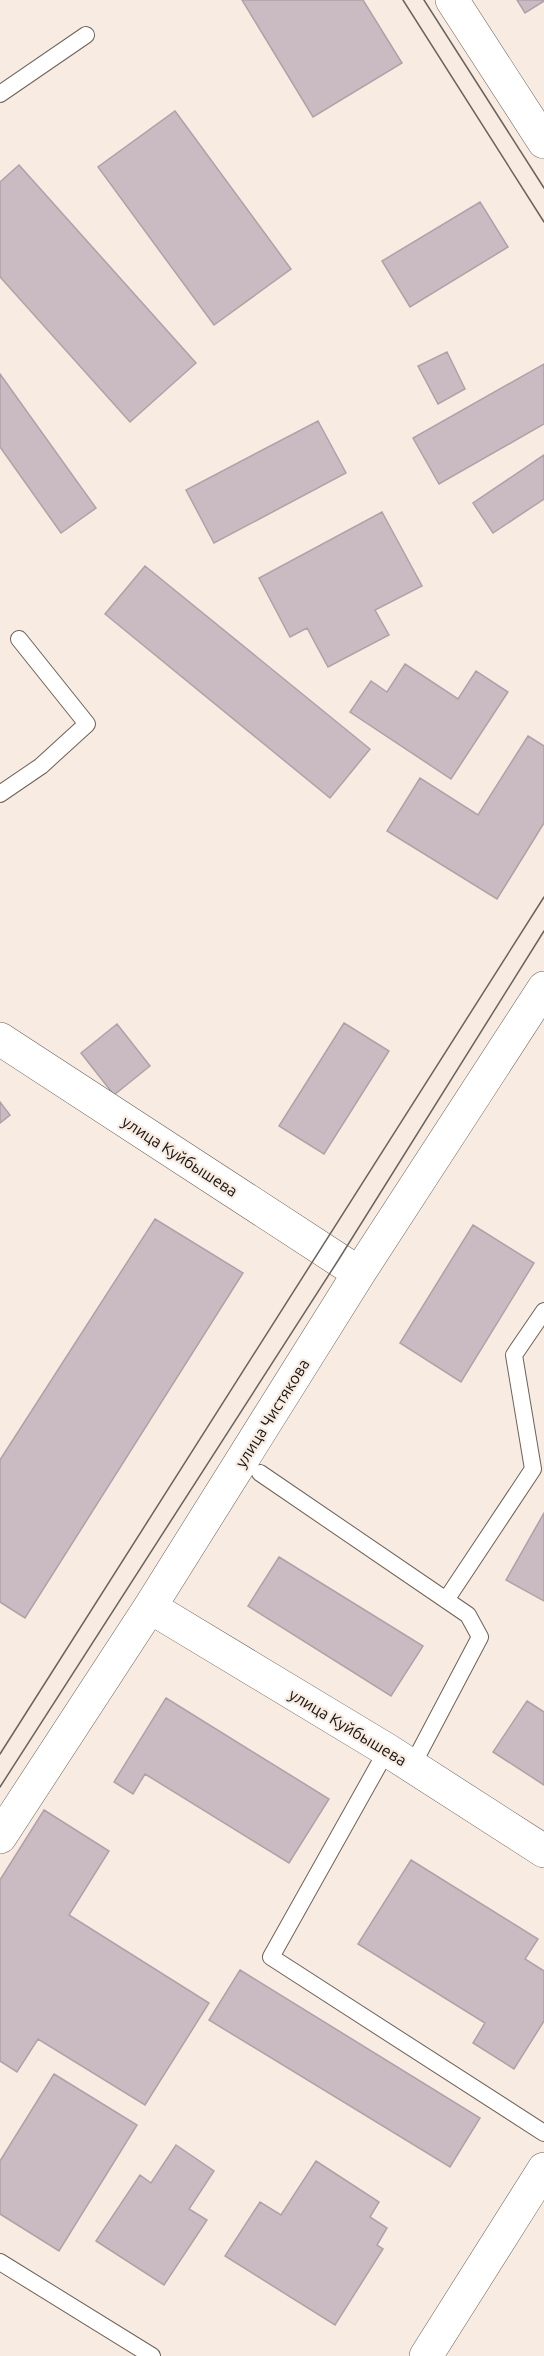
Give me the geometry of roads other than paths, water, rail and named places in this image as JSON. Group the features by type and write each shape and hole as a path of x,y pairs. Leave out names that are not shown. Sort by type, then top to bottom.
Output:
{"street":[{"path":"452,0 544,142"},
{"name":"улица Чистякова","path":"0,1837 150,1607 359,1273 544,988"},
{"name":"улица Куйбышева","path":"0,1039 359,1273"},
{"name":"улица Куйбышева","path":"150,1607 399,1758 544,1851"},
{"path":"426,2356 544,2169"}],"lane":[{"path":"0,94 86,35"},
{"path":"0,794 41,766 87,724 20,639"},
{"path":"446,1600 533,1469 514,1355 544,1311"},
{"path":"260,1473 468,1615 480,1637 271,1957 544,2133"},
{"path":"0,2262 152,2356"}],"tram line":[{"path":"403,0 544,222"},
{"path":"424,0 544,188"},
{"path":"0,1754 544,897"},
{"path":"0,1787 339,1259 544,931"}]}
